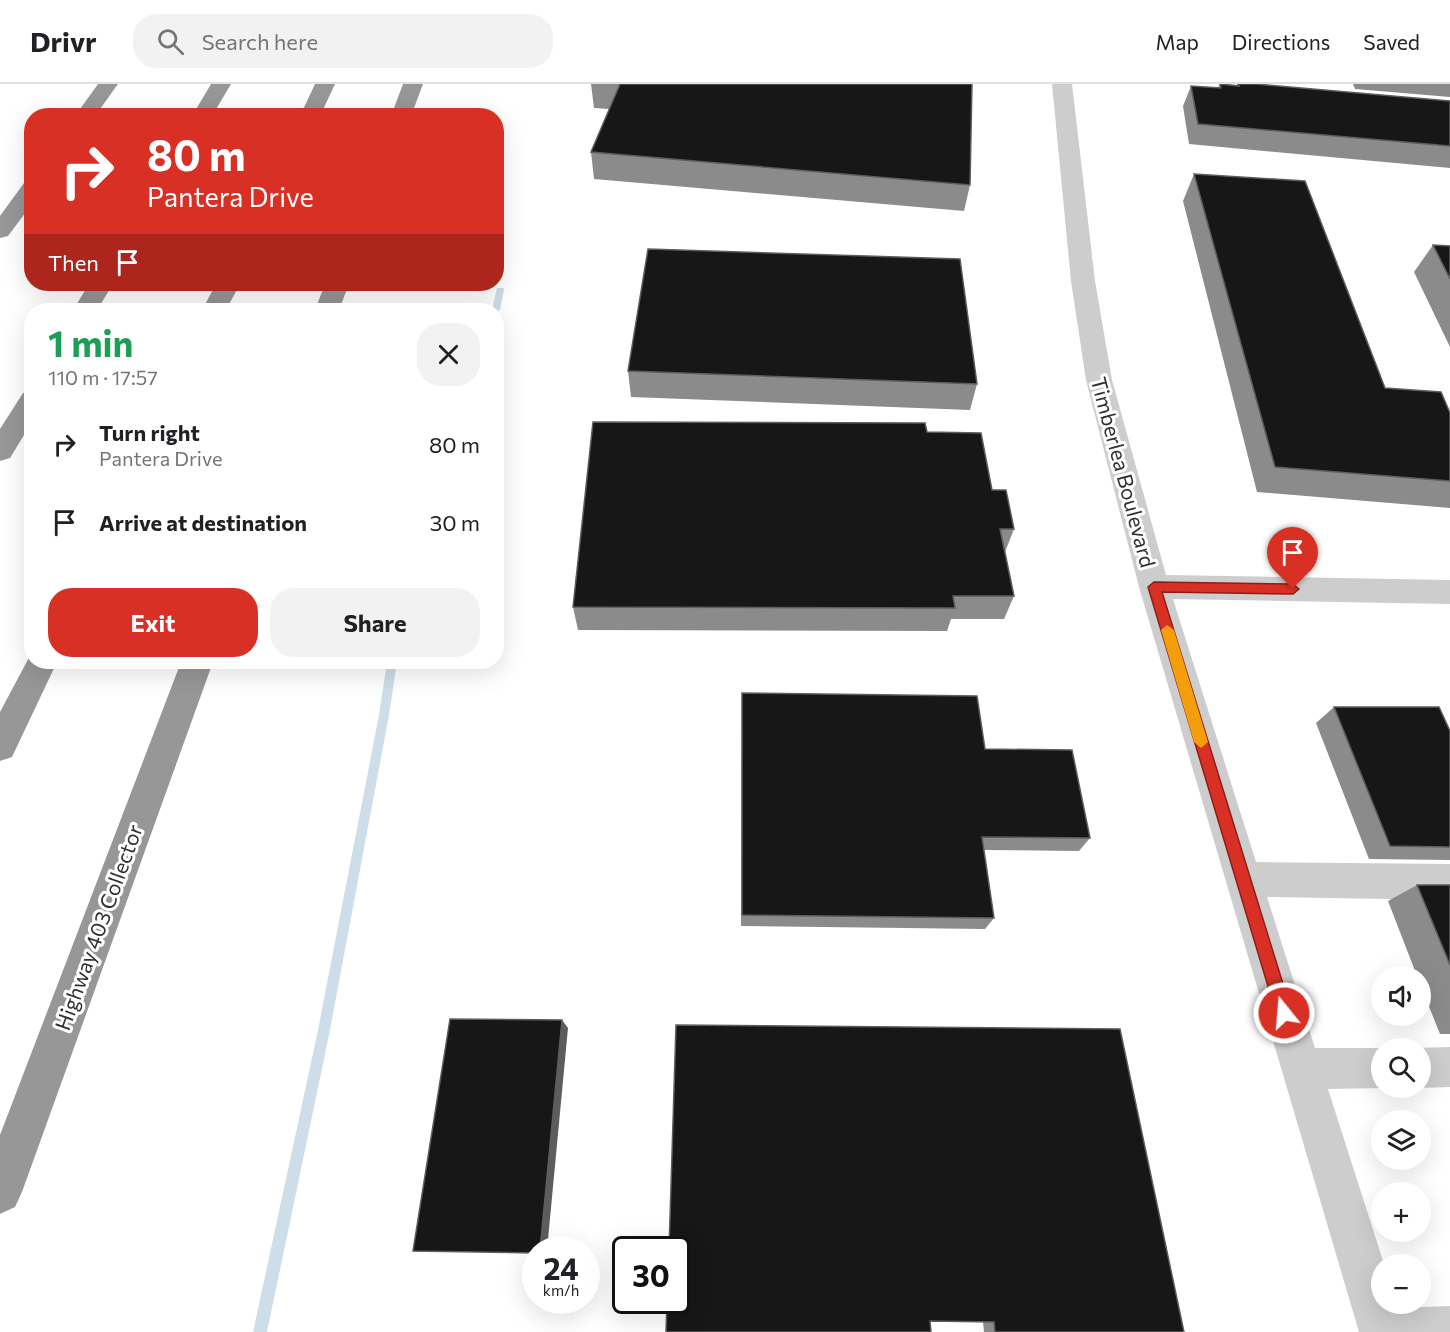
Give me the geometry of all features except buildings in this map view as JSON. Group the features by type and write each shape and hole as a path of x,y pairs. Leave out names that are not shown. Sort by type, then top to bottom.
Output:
{"highway":[{"path":"91,108 108,84"},
{"path":"207,108 221,84"},
{"path":"314,108 325,84"},
{"path":"403,108 413,84"},
{"path":"0,231 24,199"},
{"path":"0,452 24,412"},
{"path":"0,746 38,669"},
{"name":"Highway 403 Collector","path":"0,1192 194,669"}],"street":[{"name":"Timberlea Boulevard","path":"1062,84 1083,281 1099,380 1154,587 1382,1332"},
{"path":"1154,587 1450,592"},
{"path":"1242,879 1450,882"},
{"path":"1431,1068 1450,1067"},
{"path":"1301,1069 1371,1068"},
{"path":"1388,1332 1450,1329"}],"waterway":[{"path":"497,303 500,291"},
{"path":"260,1332 323,1035 391,669"}],"slow traffic":[{"path":"1167,630 1201,742"}],"route":[{"path":"1284,1013 1154,587 1293,589"}]}
